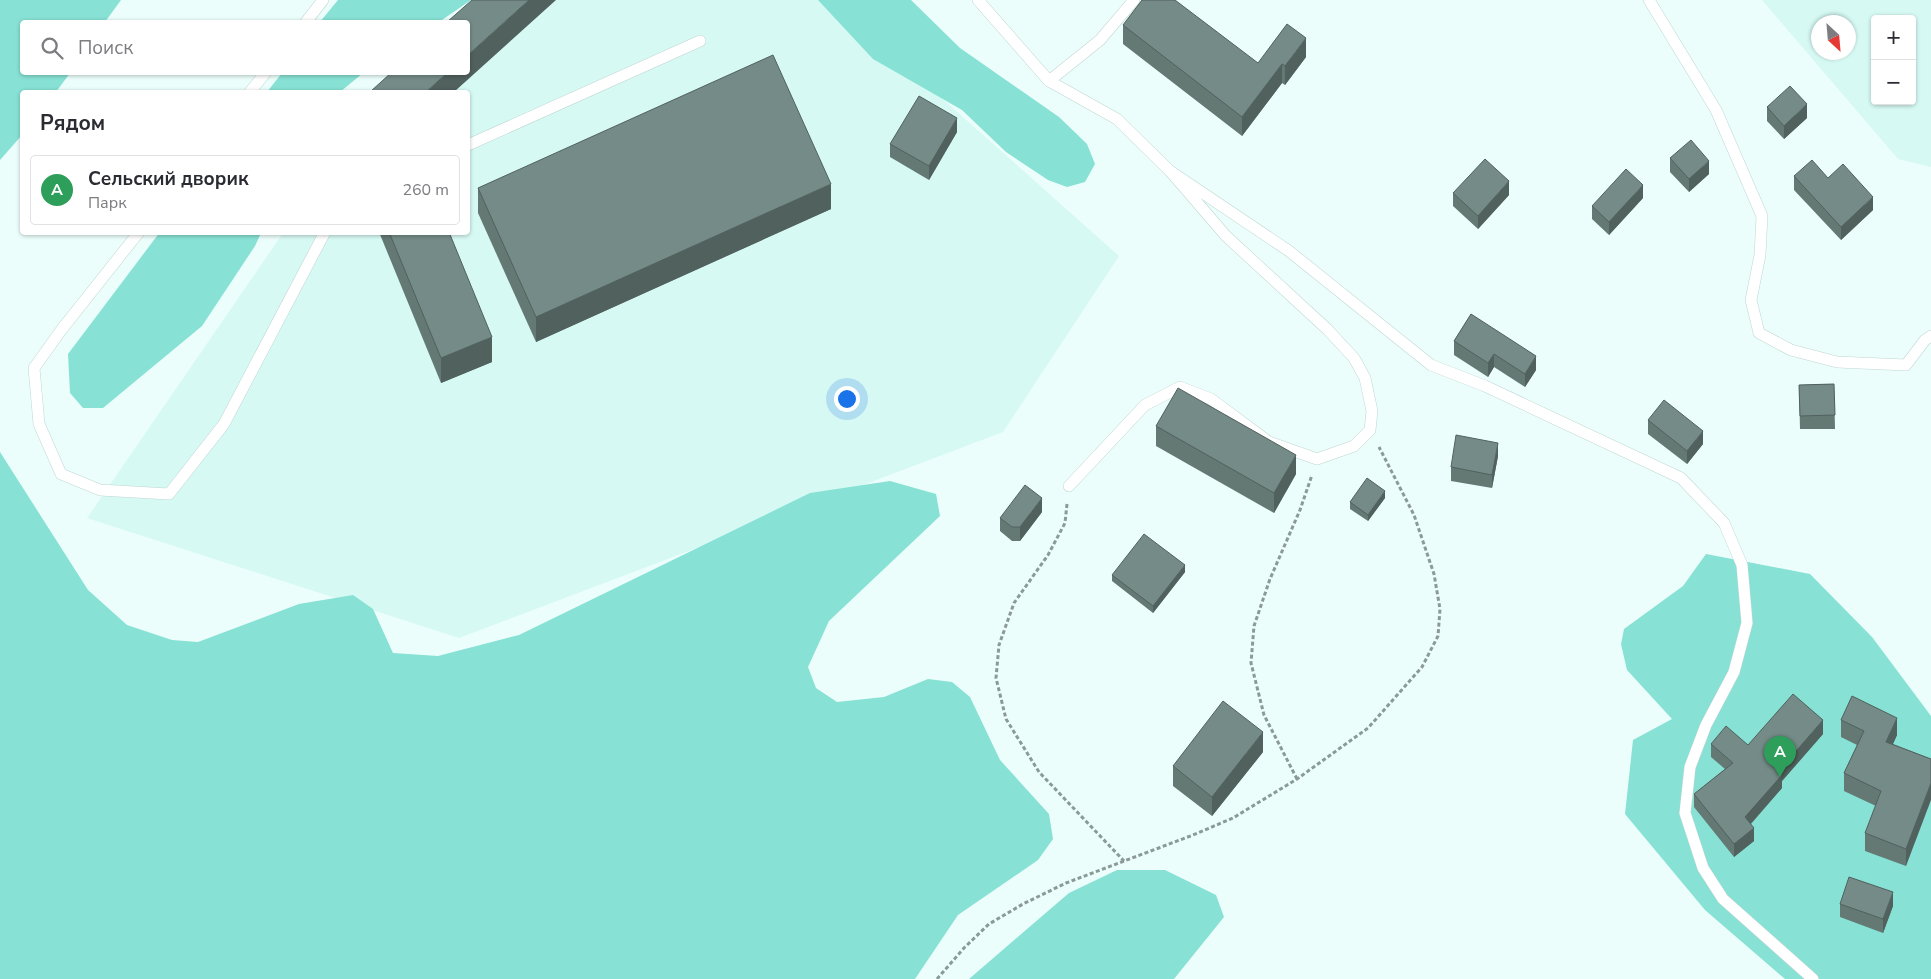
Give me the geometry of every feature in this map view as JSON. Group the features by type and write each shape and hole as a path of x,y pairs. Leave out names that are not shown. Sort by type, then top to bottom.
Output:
{"lane":[{"path":"308,20 324,0"},
{"path":"978,0 1049,81 1118,119 1170,171 1226,236 1326,329 1354,358 1366,378 1372,411 1370,430 1354,446 1317,459 1269,442 1211,399 1180,387 1145,405 1069,486"},
{"path":"1049,81 1100,40 1134,0"},
{"path":"1648,0 1716,110 1762,216 1760,255 1751,300 1759,332 1791,350 1837,362 1906,365 1925,340 1931,336"},
{"path":"470,143 700,41"},
{"path":"252,90 264,75"},
{"path":"1170,171 1289,251 1431,365 1484,386 1681,478 1724,523 1742,565 1747,623 1734,672 1706,724 1690,767 1685,813 1703,868 1723,899 1813,979"},
{"path":"137,235 62,329 34,368 39,424 61,474 100,490 169,494 224,424 323,235"}],"path":[{"path":"937,979 989,924 1023,904 1066,883 1234,818 1298,779 1368,728 1422,667 1438,636 1440,608 1434,574 1414,514 1370,430"},
{"path":"1298,779 1264,716 1251,664 1254,626 1270,579 1300,510 1317,459"},
{"path":"1069,486 1065,523 1048,555 1014,603 998,645 996,678 1006,719 1039,772 1124,861"}],"shaded area":[{"path":"483,0 824,0 846,13 1119,256 1003,432 459,638 87,518 282,235 470,235 470,90 400,90 457,75 470,75 469,20"},
{"path":"1762,0 1931,0 1931,167 1898,159 1813,60 1856,60 1856,15 1811,15 1811,57"}],"green space":[{"path":"0,0 121,0 106,20 20,20 20,75 69,75 57,90 20,90 20,137 0,160"},
{"path":"338,0 471,0 442,20 322,20"},
{"path":"818,0 911,0 960,48 1059,117 1087,144 1095,164 1085,182 1067,187 1048,180 1006,152 962,110 873,59"},
{"path":"280,75 361,75 342,90 269,90"},
{"path":"158,235 260,235 255,246 202,326 103,408 83,408 70,393 68,354"},
{"path":"0,452 88,590 127,625 172,640 198,642 299,604 353,595 373,609 393,653 438,656 519,635 810,493 890,481 936,494 940,516 829,621 808,667 816,688 837,702 884,697 928,679 952,682 970,697 1000,760 1049,814 1053,839 1038,860 958,915 915,979 0,979"},
{"path":"1706,554 1810,574 1872,637 1931,716 1931,979 1785,979 1705,910 1625,814 1633,740 1672,719 1627,670 1621,644 1624,629 1683,586"},
{"path":"1117,870 1165,870 1216,895 1224,917 1174,979 969,979 1069,893"}],"building":[{"path":"472,0 529,0 470,53 470,20 449,20"},
{"path":"1142,0 1175,0 1258,63 1287,24 1306,38 1285,66 1282,64 1242,117 1123,25"},
{"path":"773,55 831,184 536,317 478,188"},
{"path":"389,75 445,75 428,90 372,90"},
{"path":"1790,86 1807,104 1784,126 1767,107"},
{"path":"919,96 957,118 929,166 890,144"},
{"path":"1691,140 1709,161 1689,179 1670,158"},
{"path":"1485,159 1509,181 1478,216 1453,193"},
{"path":"1812,160 1828,178 1843,164 1873,197 1841,227 1794,176"},
{"path":"1626,169 1643,185 1609,222 1592,206"},
{"path":"390,235 450,235 492,337 441,358"},
{"path":"1471,314 1536,356 1525,374 1494,354 1488,363 1454,341"},
{"path":"1834,384 1835,415 1800,416 1799,385"},
{"path":"1178,388 1296,455 1274,493 1156,426"},
{"path":"1664,400 1703,431 1687,451 1648,420"},
{"path":"1456,435 1498,443 1492,475 1451,467"},
{"path":"1367,478 1385,491 1368,515 1350,502"},
{"path":"1025,485 1042,498 1020,527 1012,527 1000,518"},
{"path":"1144,534 1185,565 1153,606 1112,575"},
{"path":"1793,694 1823,720 1778,772 1782,775 1745,817 1754,828 1734,844 1694,794 1733,763 1711,744 1726,726 1748,745"},
{"path":"1852,696 1897,718 1886,742 1931,759 1931,783 1906,849 1865,833 1881,791 1844,773 1864,731 1841,720"},
{"path":"1223,701 1263,732 1212,797 1173,766"},
{"path":"1849,877 1893,892 1883,919 1840,904"}],"place":[{"name":"Сельский дворик","path":"1780,777"}]}
